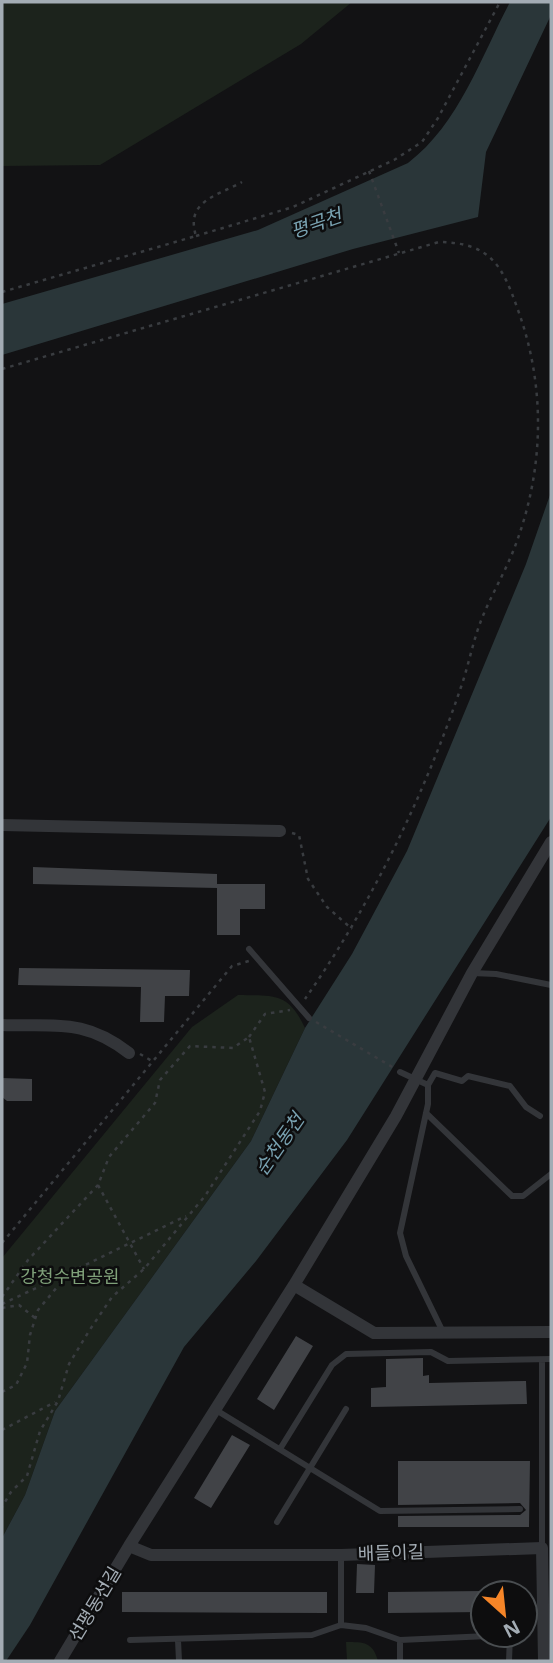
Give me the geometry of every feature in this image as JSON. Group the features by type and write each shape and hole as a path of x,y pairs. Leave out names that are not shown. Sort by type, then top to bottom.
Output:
{"street":[{"path":"2,825 280,831"},
{"name":"선평동선길","path":"60,1661 396,1116 414,1077 472,973 551,842"},
{"path":"2,1025 88,1028 109,1037 129,1053"},
{"path":"294,1285 374,1333 551,1332"},
{"name":"배들이길","path":"129,1546 151,1555 341,1555 547,1548"},
{"path":"544,1661 547,1548"}],"lane":[{"path":"249,949 309,1018"},
{"path":"472,973 496,974 551,985"},
{"path":"400,1072 428,1085"},
{"path":"443,1334 406,1256 400,1233 426,1113 428,1085 435,1073 462,1081 468,1076 510,1086 526,1107 540,1116"},
{"path":"426,1113 512,1196 523,1196 551,1174"},
{"path":"280,1449 332,1365 346,1354 430,1352 448,1362 551,1359"},
{"path":"542,1360 542,1453 547,1548"},
{"path":"215,1409 380,1511 520,1509"},
{"path":"277,1522 346,1409"},
{"path":"542,1453 551,1453"},
{"path":"341,1555 341,1625"},
{"path":"130,1640 312,1635 341,1625 366,1628 400,1640 510,1635 509,1661"},
{"path":"178,1640 179,1661"},
{"path":"400,1640 400,1661"}],"path":[{"path":"2,292 293,207 422,142 438,118 500,2"},
{"path":"369,171 399,253"},
{"path":"196,236 192,222 197,207 242,182"},
{"path":"2,369 399,253 439,242 457,242 482,249 501,269 525,330 536,370 538,431 531,496 513,552 479,626 461,687 409,816 352,929 299,1009 265,1014 249,1037 233,1048 190,1046 160,1080 155,1103 109,1157 98,1185 28,1260 2,1297"},
{"path":"280,831 299,835 308,879 327,907 352,929"},
{"path":"2,1243 232,966 258,958"},
{"path":"309,1018 400,1072"},
{"path":"2,1507 10,1492 27,1476 40,1431 58,1401 69,1364 89,1331 112,1297 144,1269 190,1214 260,1111 265,1092 249,1037"},
{"path":"98,1185 144,1269"},
{"path":"2,1306 190,1214"},
{"path":"2,1392 16,1385 27,1363 38,1310 64,1280 81,1267"},
{"path":"2,1306 19,1305 35,1318"},
{"path":"2,1430 58,1401"}],"green space":[{"path":"2,2 352,2 301,44 100,165 2,166"},
{"name":"강청수변공원","path":"238,995 279,998 293,1008 305,1028 251,1141 55,1411 25,1495 2,1538 2,1258 192,1027"},
{"path":"346,1642 367,1644 378,1661 347,1661"}],"water":[{"name":"평곡천","path":"510,2 551,2 551,15 486,152 478,217 353,249 2,355 2,304 258,230 408,163 426,147 455,109"},
{"name":"순천동천","path":"551,492 551,817 347,1140 256,1261 184,1347 30,1625 6,1661 2,1661 2,1538 25,1495 55,1411 251,1141 305,1028 352,954 407,851 526,564"}],"building":[{"path":"33,867 217,874 217,888 33,884"},
{"path":"217,884 265,884 265,909 240,909 240,935 217,935"},
{"path":"19,968 190,970 189,996 165,996 164,1022 140,1022 141,987 18,985"},
{"path":"2,1078 32,1079 32,1101 7,1101 2,1097"},
{"path":"296,1336 313,1346 274,1410 257,1399"},
{"path":"423,1358 423,1376 429,1375 429,1383 526,1381 527,1404 371,1407 371,1388 386,1387 386,1359"},
{"path":"232,1435 250,1445 211,1508 194,1498"},
{"path":"398,1461 530,1461 529,1527 398,1527 398,1516 520,1515 526,1510 520,1503 398,1505"},
{"path":"357,1564 375,1565 374,1593 356,1593"},
{"path":"469,1591 469,1612 388,1613 388,1592"},
{"path":"122,1592 327,1592 327,1613 122,1612"}]}
